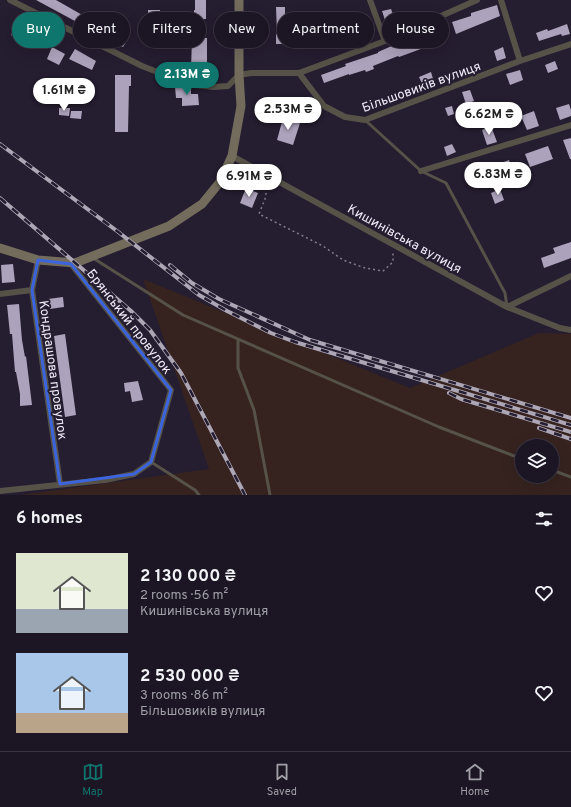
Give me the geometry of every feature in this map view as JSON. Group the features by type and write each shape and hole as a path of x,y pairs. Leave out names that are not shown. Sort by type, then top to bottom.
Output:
{"main road":[{"path":"0,248 38,260 75,264 169,226 202,204 220,182 232,156 240,106 239,0"}],"street":[{"path":"10,0 142,66 188,84 214,87 228,86 239,75 251,73 299,73 382,42"},
{"path":"370,0 382,33"},
{"path":"449,12 477,0"},
{"path":"501,0 520,61"},
{"name":"Більшовиків вулиця","path":"299,73 324,106 345,116 365,120 520,61 571,44"},
{"path":"421,172 571,125"},
{"name":"Кишинівська вулиця","path":"232,156 508,307 560,328 571,330"},
{"name":"Кондрашова провулок","path":"38,260 32,290 60,484"},
{"name":"Брянський провулок","path":"71,264 171,390 151,462"},
{"path":"508,307 571,276"},
{"path":"0,294 32,290"},
{"path":"0,491 105,480 134,474 151,462"}],"lane":[{"path":"365,120 421,172 446,183 505,293 508,307"},
{"path":"91,257 183,315 439,427 515,456"},
{"path":"238,339 238,368 254,410 270,495"},
{"path":"151,462 195,490 200,495"},
{"path":"559,473 571,477"},
{"path":"12,495 19,489"}],"path":[{"path":"269,176 259,214 323,246 343,260 365,268 383,271 393,262 394,244"}],"highlighted area":[{"path":"38,260 71,264 171,390 151,462 134,474 60,484 32,290"}],"shaded area":[{"path":"143,279 410,388 539,333 571,334 571,495 20,495 209,469"}],"building":[{"path":"36,0 56,0 77,12 73,12 73,20 65,16 65,12 58,12"},
{"path":"195,0 206,0 206,12 194,12"},
{"path":"497,5 500,16 456,34 452,22 471,16 471,13"},
{"path":"276,7 285,7 285,12 277,12 277,34"},
{"path":"391,9 392,12 382,12"},
{"path":"148,10 160,10 160,12 148,12"},
{"path":"567,24 570,34 562,36 561,34 539,41 536,33 547,29 548,31"},
{"path":"207,38 207,69 191,69 192,48 206,48"},
{"path":"503,47 506,58 497,61 494,51"},
{"path":"52,48 65,54 59,65 47,59"},
{"path":"387,48 424,48 373,66 374,69 366,72 365,70 349,74 324,83 321,75 346,66 345,64"},
{"path":"75,49 96,61 92,70 69,59"},
{"path":"555,61 558,69 548,73 545,65"},
{"path":"520,70 523,80 510,85 506,74"},
{"path":"431,72 434,82 423,86 419,77"},
{"path":"115,75 131,75 131,86 129,86 128,132 115,132"},
{"path":"182,86 191,89 191,94 198,94 199,105 182,106 182,98 176,98 175,87"},
{"path":"470,90 474,101 466,104 462,92"},
{"path":"569,104 571,116 560,120 556,108"},
{"path":"452,106 454,114 448,116 445,108"},
{"path":"59,108 70,108 69,116 59,115"},
{"path":"71,111 82,111 81,119 70,118"},
{"path":"534,111 539,126 527,130 521,116"},
{"path":"283,118 300,123 293,145 277,140"},
{"path":"491,126 497,142 487,145 482,130"},
{"path":"571,138 571,159 570,159 563,140"},
{"path":"452,144 456,152 447,156 444,147"},
{"path":"548,146 553,159 530,167 525,154"},
{"path":"509,160 515,177 499,183 493,166"},
{"path":"246,188 258,193 252,208 240,203"},
{"path":"500,189 504,200 495,204 491,193"},
{"path":"571,242 571,258 544,268 541,258 555,253 553,248"},
{"path":"13,264 15,282 2,283 1,265"},
{"path":"63,297 64,307 50,309 48,299"},
{"path":"19,304 22,340 25,357 26,356 32,405 20,406 20,394 15,372 12,334 10,334 7,305"},
{"path":"65,334 76,415 65,417 54,336"},
{"path":"138,381 143,400 132,402 130,391 125,392 124,383"}],"railway":[{"path":"0,144 117,231 199,295 271,333 295,342 571,425"},
{"path":"0,198 131,311 150,330 181,373 245,495"},
{"path":"170,265 192,283 219,299 310,340 571,418"},
{"path":"449,393 461,399 571,432"},
{"path":"539,428 571,439"}]}
